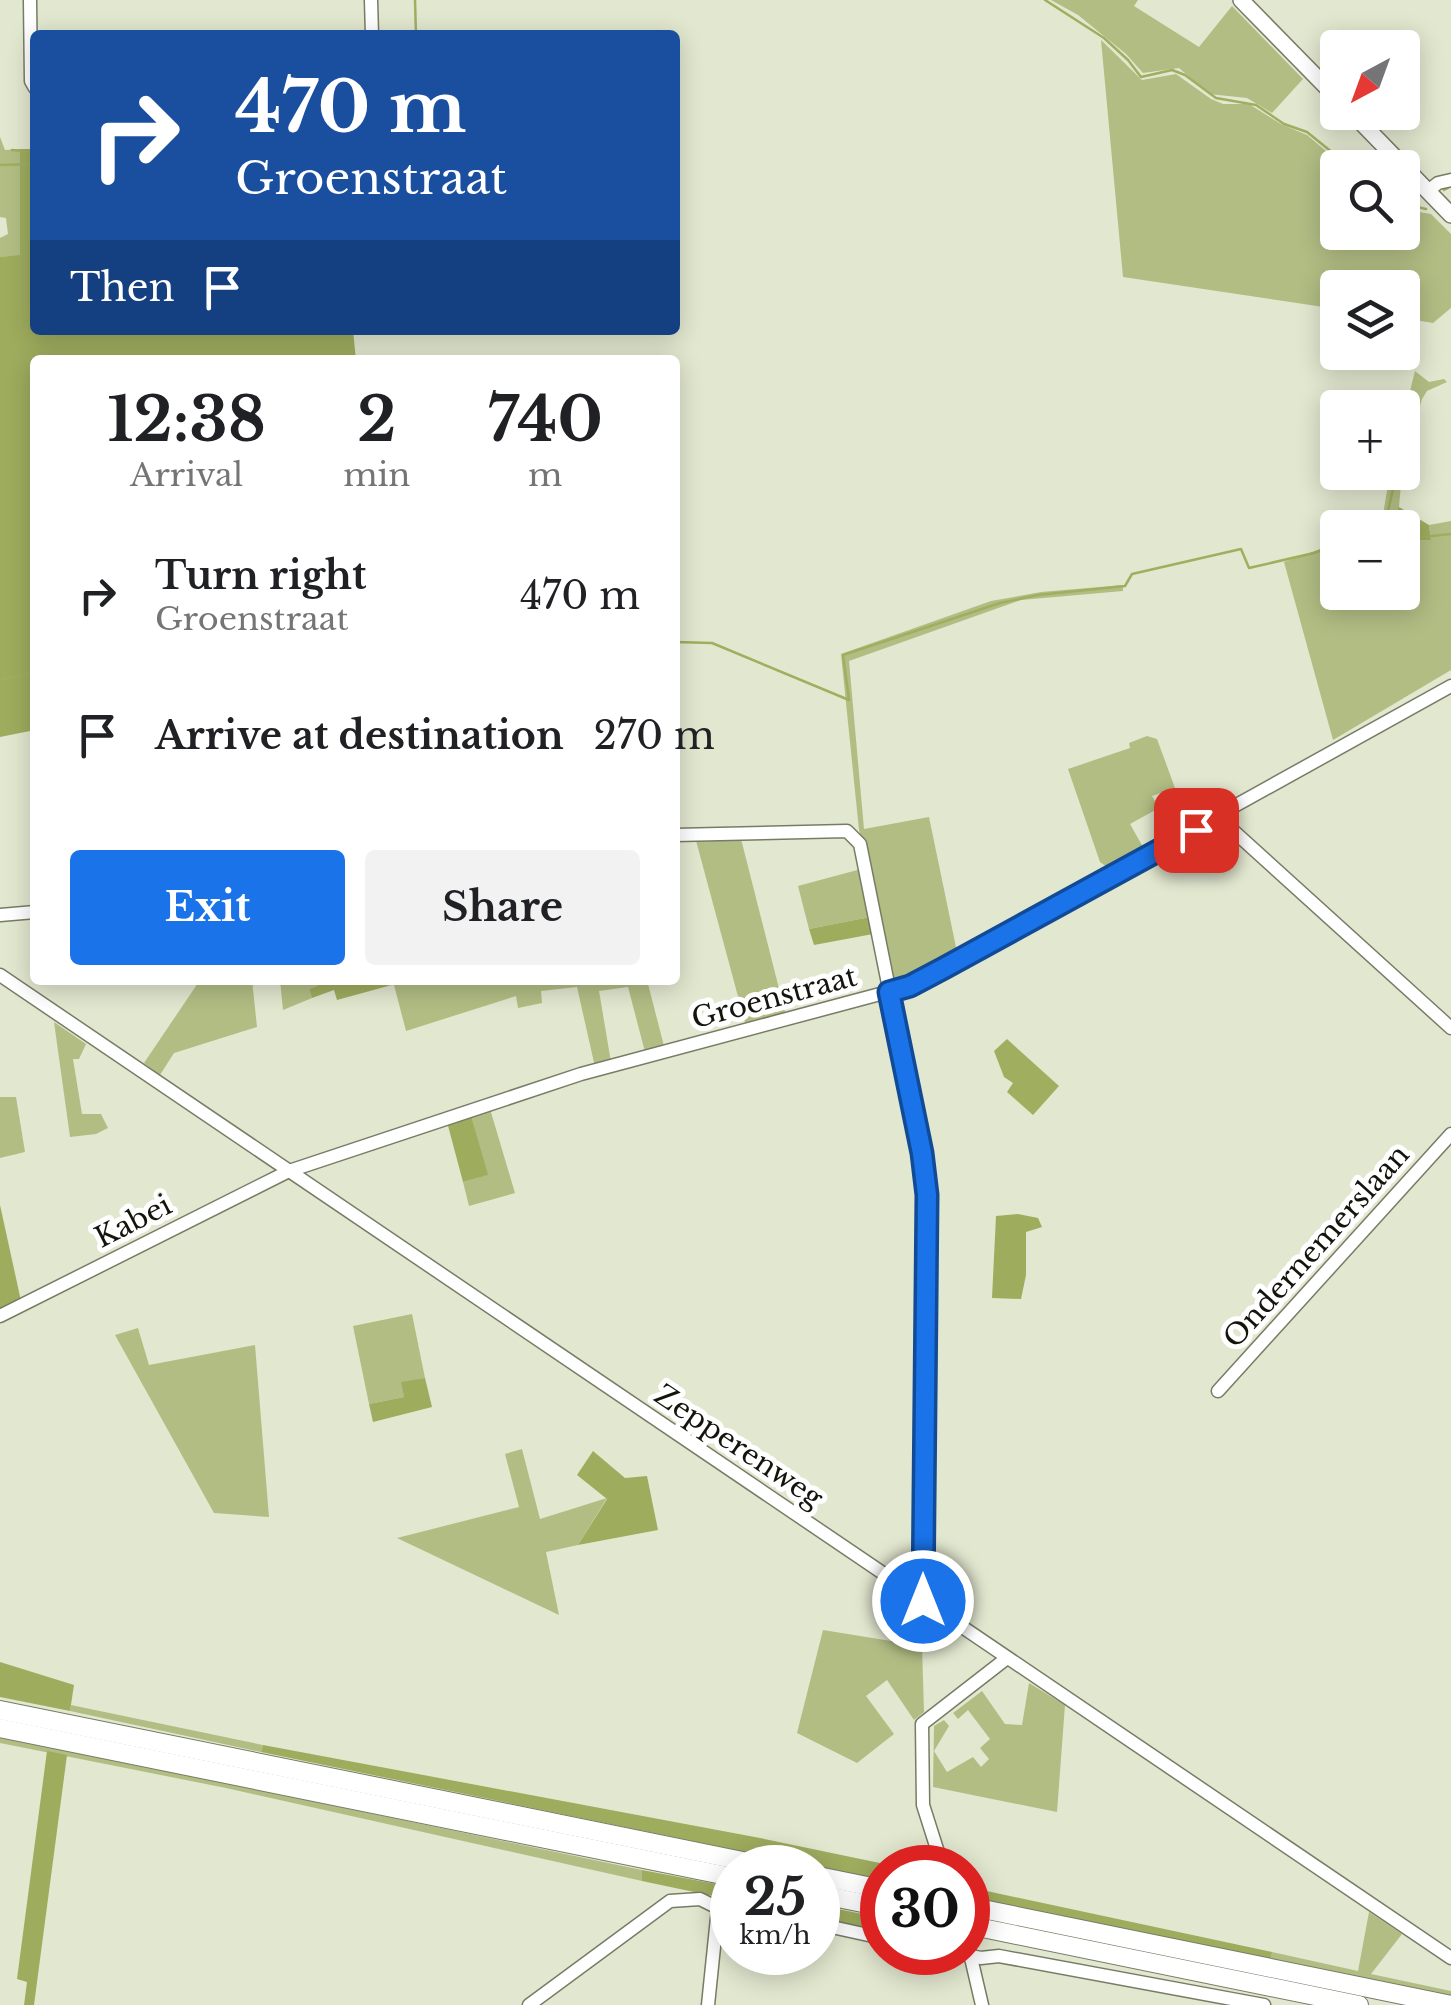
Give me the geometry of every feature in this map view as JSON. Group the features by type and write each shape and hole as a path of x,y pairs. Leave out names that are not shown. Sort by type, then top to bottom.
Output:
{"highway":[{"path":"0,1710 710,1854"},
{"path":"0,1728 710,1872"},
{"path":"990,1911 1451,2005"},
{"path":"990,1930 1359,2005"}],"main road":[{"path":"1240,0 1320,81"},
{"path":"1368,130 1451,215"}],"street":[{"path":"30,0 30,30"},
{"path":"371,0 372,30"},
{"path":"1428,191 1451,180"},
{"name":"Groenstraat","path":"289,1171 581,1074 910,986 1451,686"},
{"path":"1218,817 1451,1028"},
{"path":"680,835 846,831 860,844 927,1195 923,1601"},
{"path":"0,914 30,912"},
{"name":"Zepperenweg","path":"0,975 1451,1958"},
{"name":"Ondernemerslaan","path":"1218,1391 1451,1134"},
{"name":"Kabei","path":"0,1316 289,1171"},
{"path":"936,1845 923,1805 922,1724 1008,1658"},
{"path":"528,2005 670,1902 700,1899 710,1902"},
{"path":"990,1954 1264,2005"},
{"path":"708,2005 714,1975"},
{"path":"975,1975 982,2005"}],"shaded area":[{"path":"1051,0 1138,0 1134,6 1199,47 1232,6 1303,79 1272,113 1247,98 1209,94 1179,68 1143,73 1078,15"},
{"path":"1101,40 1142,80 1176,74 1223,104 1249,104 1307,135 1325,150 1320,150 1320,250 1420,250 1420,212 1431,214 1451,234 1451,308 1433,323 1420,321 1420,270 1320,270 1320,306 1123,277"},
{"path":"0,137 5,150 20,149 20,256 0,257 0,238 8,234 6,218 0,217"},
{"path":"20,149 30,149 30,335 354,335 356,355 30,355 30,731 0,737 0,257 20,255"},
{"path":"1415,371 1429,382 1447,382 1427,391 1420,406 1420,390 1410,390"},
{"path":"1387,490 1400,490 1397,510 1384,510"},
{"path":"1420,520 1429,525 1431,540 1420,540"},
{"path":"1451,521 1451,670 1333,740 1284,562 1320,549 1320,610 1420,610 1420,539 1431,539 1429,525"},
{"path":"1123,585 1123,591 1021,600 849,661 864,829 929,817 957,952 895,981 859,830 841,654 991,601"},
{"path":"1147,736 1157,739 1175,788 1152,796 1159,808 1130,824 1143,847 1107,867 1100,862 1068,769 1130,748 1129,743"},
{"path":"740,835 786,1016 746,1026 695,837"},
{"path":"861,869 870,917 809,929 798,886"},
{"path":"870,917 873,934 814,945 809,929"},
{"path":"197,985 253,985 257,1027 174,1053 160,1075 144,1063"},
{"path":"280,985 319,985 309,989 312,998 283,1010"},
{"path":"319,985 388,986 337,1000 334,990 312,998 309,989"},
{"path":"394,985 648,985 664,1046 645,1052 628,987 599,991 611,1062 595,1067 577,987 541,991 542,1003 518,1008 516,996 406,1031"},
{"path":"54,1022 86,1044 79,1059 73,1059 82,1114 101,1114 108,1128 96,1134 70,1137"},
{"path":"1007,1039 1059,1086 1033,1115 1007,1092 1013,1083 1004,1077 994,1051"},
{"path":"0,1097 16,1097 25,1152 0,1158"},
{"path":"490,1109 515,1193 469,1206 463,1182 487,1175 471,1115"},
{"path":"471,1115 488,1175 463,1182 447,1122"},
{"path":"0,1205 21,1301 0,1311"},
{"path":"1018,1214 1038,1218 1042,1227 1026,1232 1026,1275 1021,1299 992,1298 996,1216"},
{"path":"412,1314 425,1378 402,1383 404,1397 369,1404 353,1326"},
{"path":"138,1328 149,1365 255,1345 269,1517 214,1513 115,1335"},
{"path":"425,1378 432,1407 373,1422 369,1404 404,1397 401,1382"},
{"path":"522,1449 540,1519 607,1498 578,1545 546,1552 559,1615 397,1538 519,1507 505,1454"},
{"path":"593,1451 625,1478 647,1476 658,1530 578,1545 607,1499 577,1475"},
{"path":"823,1630 922,1646 924,1712 914,1720 887,1680 866,1696 894,1734 857,1763 797,1733"},
{"path":"0,1662 74,1685 70,1711 0,1697"},
{"path":"1029,1683 1065,1705 1057,1812 933,1787 934,1726 944,1720 949,1726 934,1751 947,1772 973,1757 981,1767 989,1759 980,1748 990,1739 968,1710 958,1719 953,1713 982,1691 1005,1724 1022,1725"},
{"path":"71,1705 263,1745 261,1752 70,1711"},
{"path":"0,1736 642,1870 642,1881 226,1788 0,1743"},
{"path":"263,1745 794,1845 712,1845 261,1752"},
{"path":"47,1751 67,1755 34,2005 24,2005 27,1982 17,1979"},
{"path":"840,1855 860,1859 860,1875 840,1871"},
{"path":"642,1870 710,1883 710,1895 642,1881"},
{"path":"990,1892 1272,1952 1271,1959 990,1902"},
{"path":"840,1909 860,1914 860,1928 840,1923"},
{"path":"1369,1912 1402,1934 1371,1974 1451,1991 1451,1996 1271,1959 1272,1952 1358,1971"}],"waterway":[{"path":"415,0 416,30"},
{"path":"1045,0 1104,38 1141,77 1172,70 1185,75 1216,98 1256,105 1284,124 1307,132 1329,150"},
{"path":"12,150 30,152"},
{"path":"0,165 30,164"},
{"path":"1444,190 1451,186"},
{"path":"1420,208 1426,209"},
{"path":"1388,510 1393,490"},
{"path":"1420,537 1451,534"},
{"path":"680,642 712,643 849,700 843,655 1000,603 1125,586 1132,574 1241,549 1249,568 1320,551"},
{"path":"0,680 30,673"}],"route":[{"path":"923,1601 927,1195 889,992 910,986 1196,830"}]}
